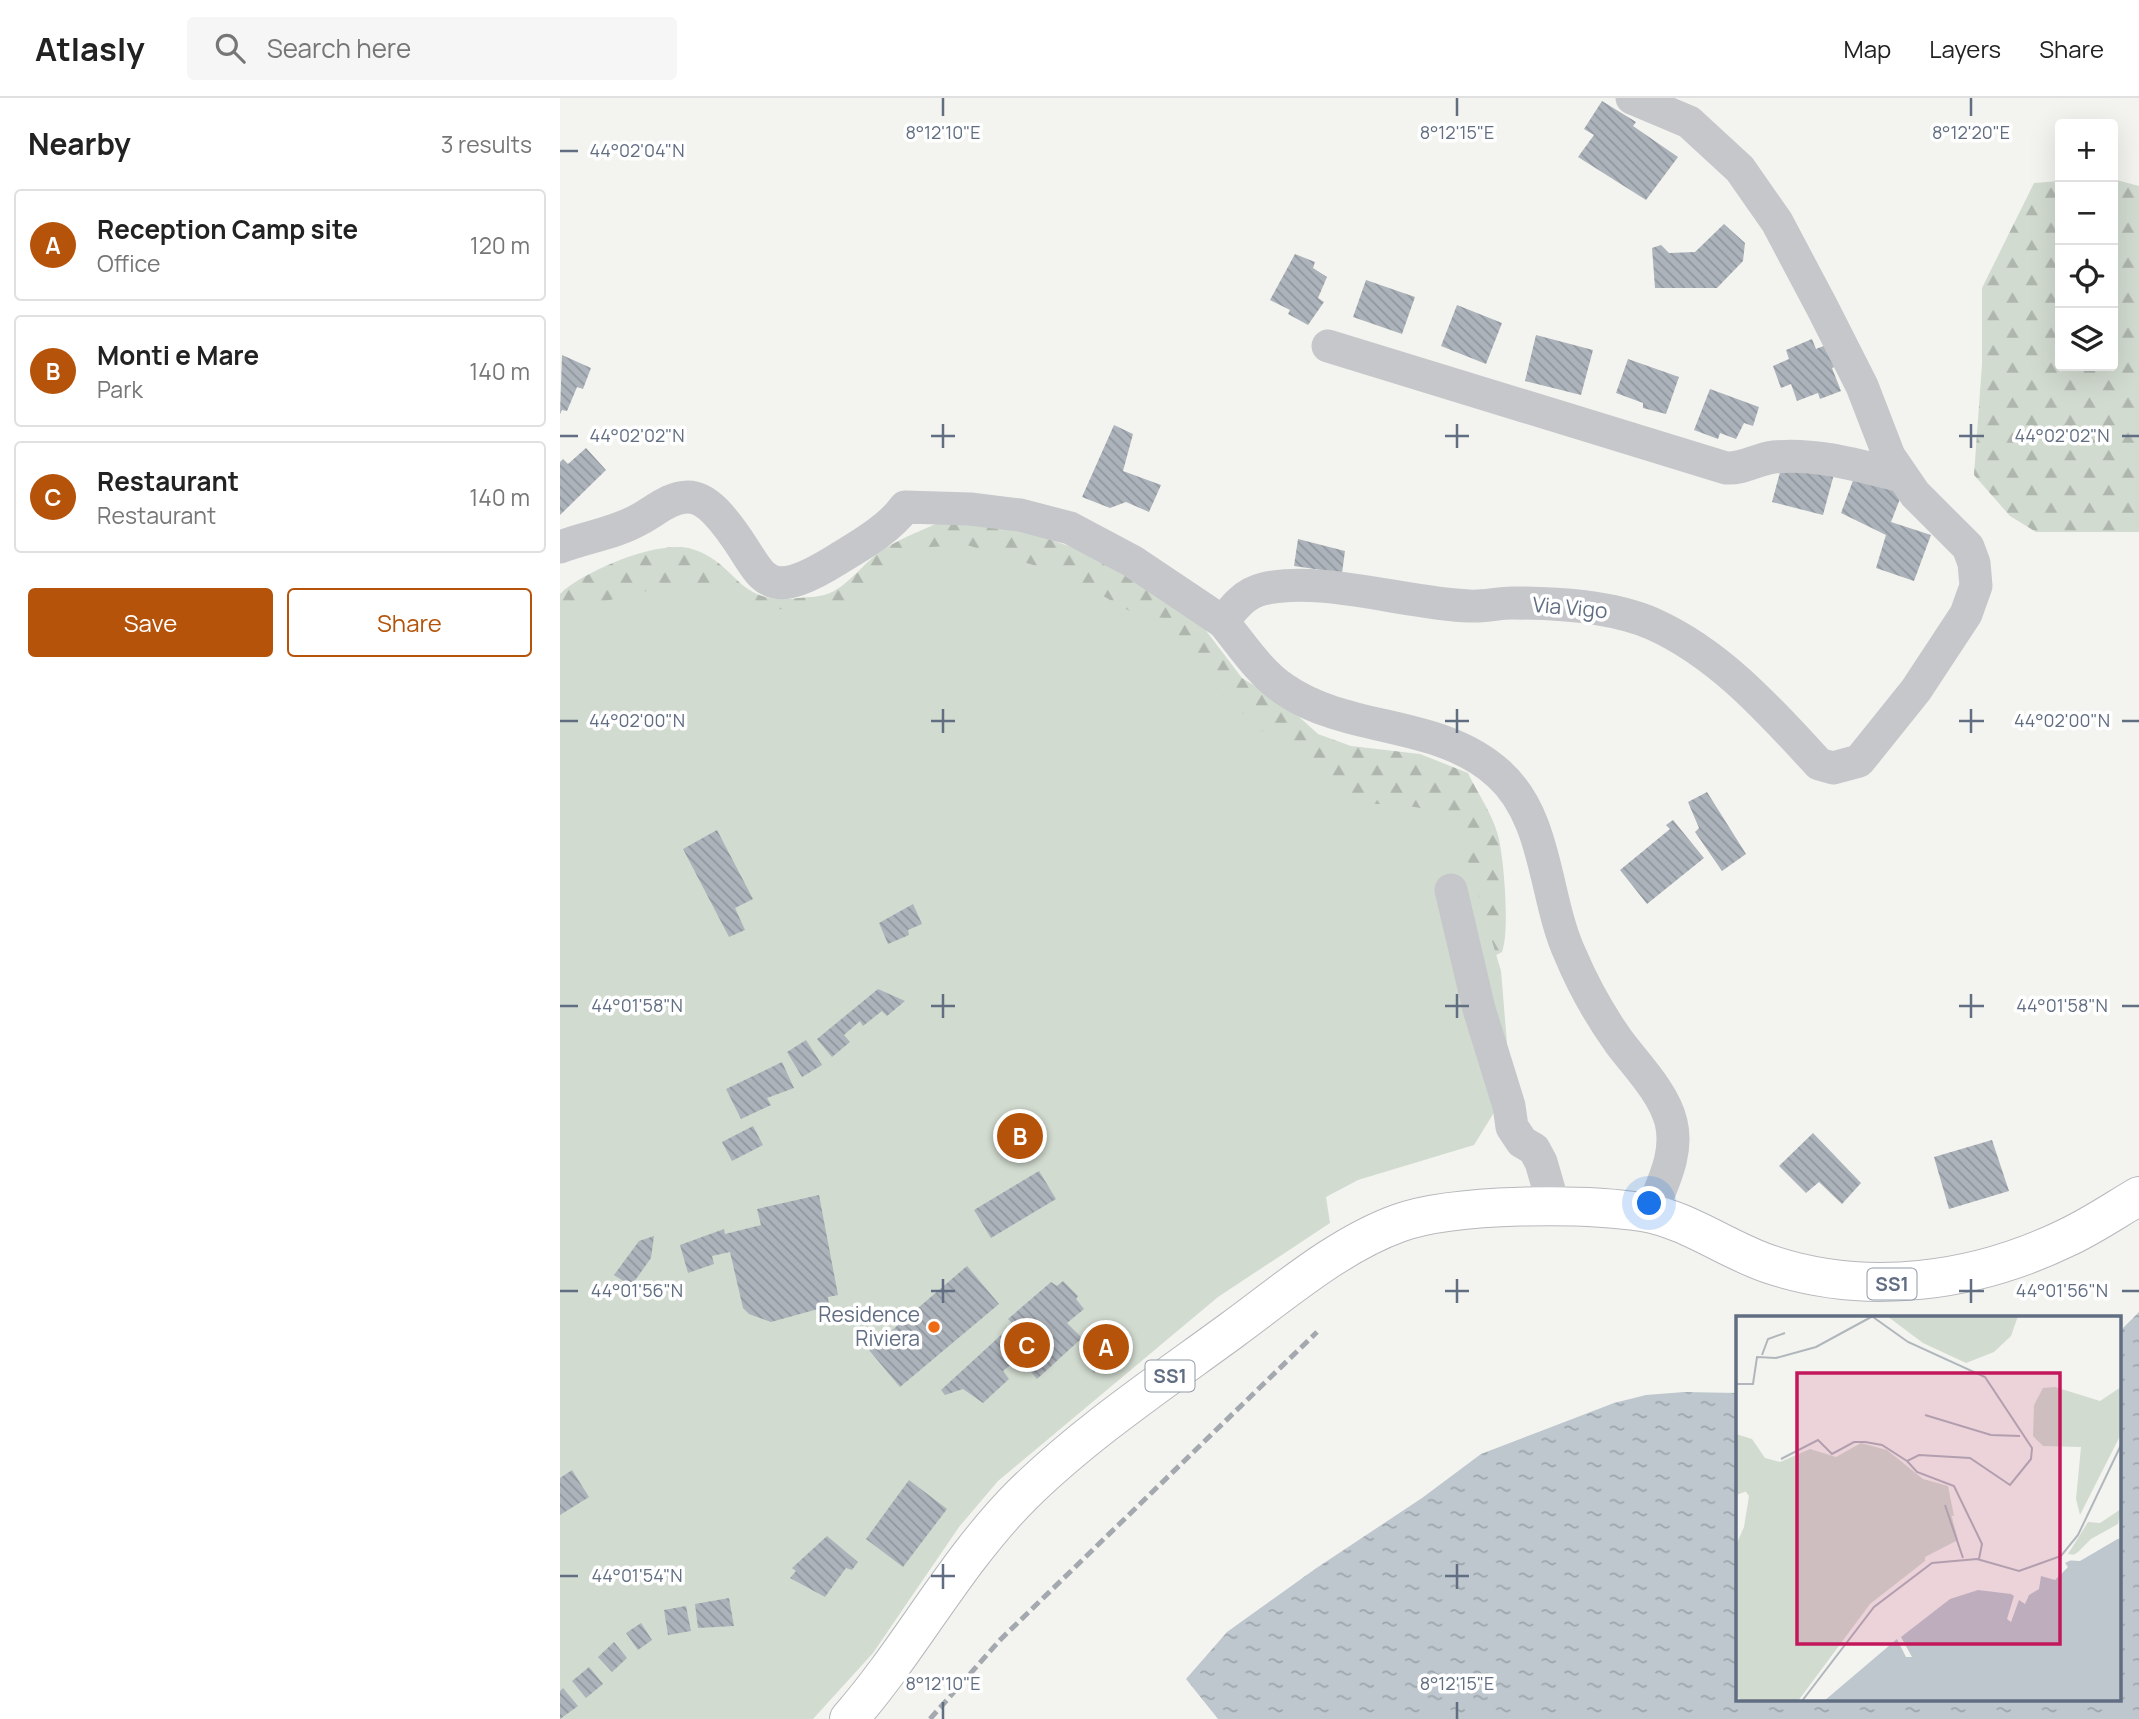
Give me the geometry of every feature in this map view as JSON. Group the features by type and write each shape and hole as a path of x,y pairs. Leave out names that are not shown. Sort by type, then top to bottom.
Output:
{"main road":[{"name":"SS1","path":"849,1719 959,1571 1020,1497 1092,1434 1297,1283 1373,1233 1403,1221 1448,1213 1554,1207 1594,1207 1645,1212 1766,1263 1827,1278 1893,1284 1966,1271 2021,1257 2087,1228 2139,1196"}],"street":[{"name":"Via Vigo","path":"1218,618 1252,593 1295,585 1470,606 1513,603 1601,607 1654,625 1679,638 1754,694 1819,764 1833,768 1846,767 1864,757 1916,690 1966,614 1976,586 1975,563 1968,547 1915,494 1889,456 1861,386 1822,307 1777,222 1741,169 1689,122 1632,98"},
{"path":"1328,346 1726,468 1743,467 1774,457 1821,457 1902,476"},
{"path":"560,547 591,535 625,527 664,505 689,496 708,504 725,522 753,567 772,583 796,582 858,547 905,507 970,509 1020,515 1070,528 1132,561 1218,618 1255,662 1283,688 1311,704 1381,726 1432,736 1476,756 1501,775 1534,830 1564,938 1587,992 1658,1095 1671,1121 1674,1153 1645,1212"},
{"path":"1451,890 1479,1009 1509,1105 1512,1127 1522,1142 1534,1149 1541,1162 1554,1207"}],"green space":[{"path":"2118,180 2139,186 2139,532 2036,532 2010,516 1974,475 1982,364 1982,288 2034,183 2055,181 2055,371 2118,371"},
{"path":"946,519 1005,524 1103,558 1201,624 1242,678 1286,705 1318,734 1351,746 1420,754 1468,773 1491,817 1500,842 1506,911 1502,952 1487,960 560,743 560,594 586,576 642,553 678,547 692,549 708,556 749,590 762,596 777,599 819,596 844,584 884,549"},
{"path":"967,545 1066,575 1135,614 1270,738 1352,803 1403,805 1432,810 1456,829 1501,971 1507,1043 1495,1111 1474,1145 1358,1180 1326,1197 1330,1223 1218,1297 998,1481 959,1527 873,1653 813,1719 560,1719 560,612 647,591 713,585 772,610 845,603 912,548"}],"water":[{"path":"2139,1312 2139,1719 1218,1719 1186,1679 1227,1632 1422,1498 1481,1454 1614,1403 1646,1395 1684,1392 1736,1393 1736,1702 2122,1702 2122,1329"}],"building":[{"path":"1602,101 1636,122 1633,126 1678,157 1646,200 1578,157 1594,135 1584,129"},
{"path":"1724,224 1745,243 1743,261 1717,288 1655,288 1652,248 1661,245 1669,253 1695,252"},
{"path":"1295,254 1315,262 1313,268 1327,277 1318,298 1324,302 1308,325 1288,314 1290,310 1270,300"},
{"path":"1366,280 1415,297 1402,334 1353,317"},
{"path":"1457,305 1502,323 1486,364 1441,346"},
{"path":"1536,335 1593,350 1581,395 1525,381"},
{"path":"1812,339 1816,349 1831,343 1839,365 1832,368 1841,391 1820,399 1818,393 1797,401 1791,384 1781,388 1773,366 1789,359 1786,350"},
{"path":"562,355 591,368 583,389 577,387 567,411 562,410 560,414"},
{"path":"1628,359 1679,377 1666,414 1643,408 1643,403 1616,393"},
{"path":"1710,389 1759,407 1753,426 1744,423 1736,439 1720,433 1718,439 1694,430"},
{"path":"1114,425 1133,434 1123,471 1161,485 1149,512 1126,502 1110,508 1082,497"},
{"path":"586,448 606,470 560,515 560,462 563,459 568,464"},
{"path":"1783,461 1834,474 1823,515 1772,502"},
{"path":"1858,467 1903,491 1891,522 1931,535 1914,581 1876,568 1886,535 1841,513"},
{"path":"1298,539 1345,551 1342,573 1294,566"},
{"path":"1707,792 1746,854 1722,871 1695,832 1699,828 1688,802"},
{"path":"1673,820 1704,858 1647,904 1620,870 1670,829 1666,825"},
{"path":"717,830 753,899 735,908 745,930 729,937 683,849"},
{"path":"913,904 922,924 908,930 909,935 888,944 879,923"},
{"path":"878,989 905,1001 887,1016 882,1011 863,1026 860,1021 844,1035 850,1042 832,1057 817,1039"},
{"path":"806,1040 822,1065 802,1077 787,1052"},
{"path":"782,1062 794,1088 767,1098 771,1105 741,1119 726,1089"},
{"path":"753,1126 763,1145 732,1161 722,1142"},
{"path":"1813,1133 1861,1183 1842,1204 1819,1182 1806,1193 1779,1166"},
{"path":"1992,1140 2009,1191 1949,1209 1934,1157"},
{"path":"1039,1171 1056,1199 991,1238 974,1210"},
{"path":"819,1195 838,1295 828,1297 829,1306 771,1322 749,1314 743,1308 730,1252 712,1256 714,1264 688,1273 680,1245 724,1229 725,1234 761,1225 757,1209"},
{"path":"654,1236 651,1258 631,1286 614,1275 639,1241"},
{"name":"Residence Riviera","path":"967,1266 999,1304 900,1387 869,1350"},
{"path":"1063,1281 1078,1296 1076,1299 1084,1309 1067,1323 1082,1338 1037,1379 1019,1358 1003,1371 1009,1379 983,1403 963,1389 945,1395 941,1390 1013,1324 1008,1319 1051,1282 1057,1286"},
{"path":"1116,1338 1126,1354 1094,1373 1083,1358"},
{"path":"572,1470 589,1497 560,1515 560,1478"},
{"path":"909,1480 947,1509 903,1567 866,1539"},
{"path":"827,1536 858,1562 852,1570 846,1568 825,1597 790,1578 796,1571 792,1568"},
{"path":"729,1598 734,1626 698,1628 695,1604"},
{"path":"686,1606 691,1631 668,1635 664,1610"},
{"path":"641,1623 652,1640 638,1650 626,1633"},
{"path":"614,1642 627,1658 612,1672 598,1657"},
{"path":"589,1667 603,1684 586,1698 572,1681"},
{"path":"563,1688 578,1706 560,1719 560,1691"}],"railway":[{"path":"930,1719 1001,1639 1317,1332"}],"place":[{"name":"Monti e Mare","path":"1020,1136"},
{"name":"Residence Riviera","path":"934,1327"},
{"name":"Restaurant","path":"1027,1345"},
{"name":"Reception Camp site","path":"1106,1347"}]}
